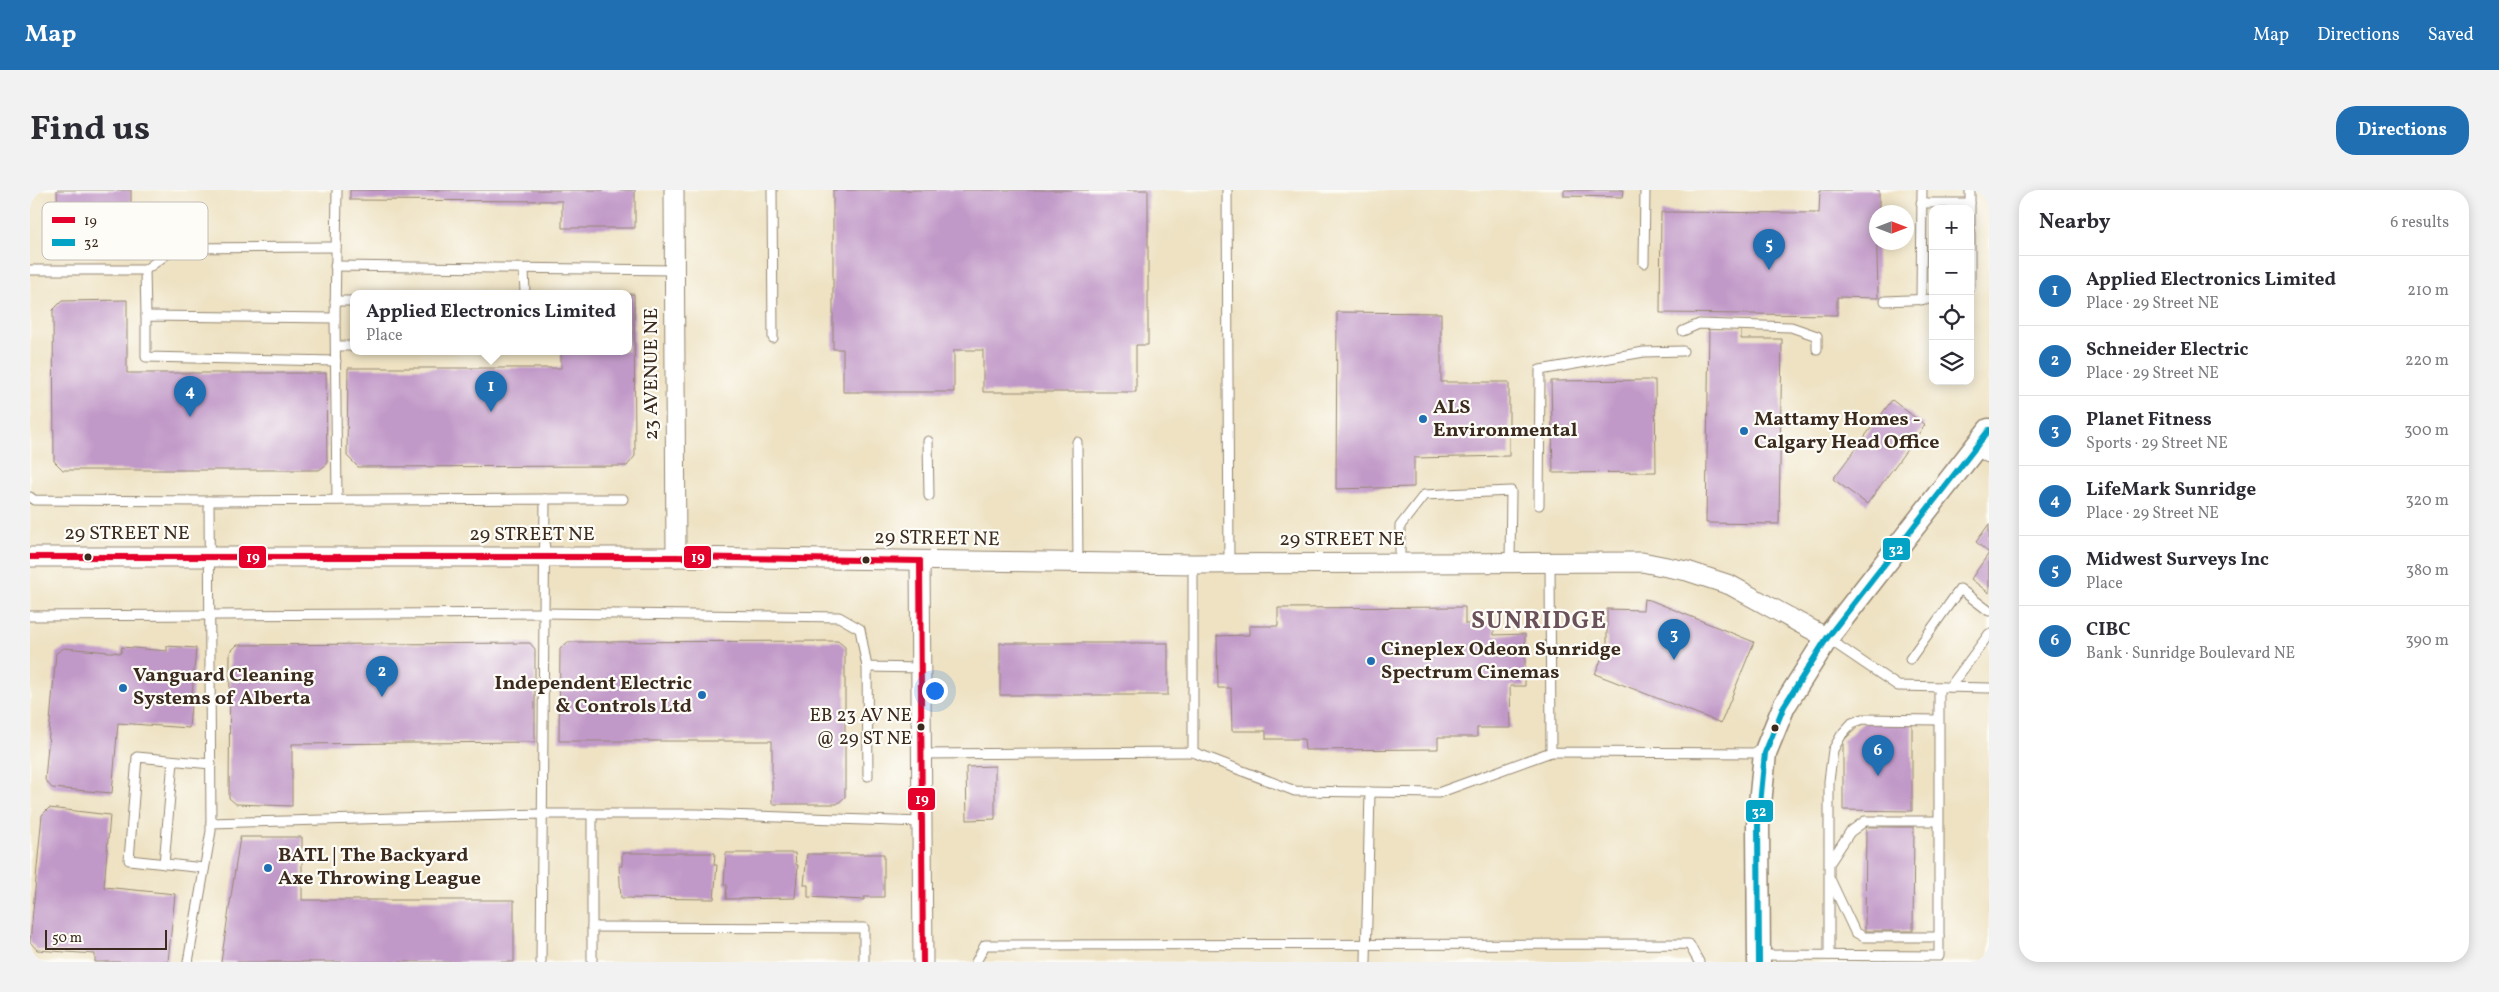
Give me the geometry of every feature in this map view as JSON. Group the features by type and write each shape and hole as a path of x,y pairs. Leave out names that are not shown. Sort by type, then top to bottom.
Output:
{"street":[{"name":"23 AVENUE NE","path":"674,190 676,557"},
{"path":"1759,959 1758,825 1765,754 1784,706 1827,638 1986,443"},
{"name":"29 STREET NE","path":"30,557 676,557 1192,564 1510,561 1642,562 1687,571 1730,585 1827,638"},
{"path":"920,561 923,962"}],"lane":[{"path":"337,190 335,266 337,500"},
{"path":"772,190 773,338"},
{"path":"1227,190 1229,564"},
{"path":"1644,263 1646,190"},
{"path":"1921,300 1922,190"},
{"path":"1970,190 1970,250"},
{"path":"1922,203 1970,203"},
{"path":"208,248 336,247"},
{"path":"30,270 145,270 159,260"},
{"path":"335,266 524,270 674,270"},
{"path":"145,270 146,357 336,361"},
{"path":"524,270 525,290"},
{"path":"1885,301 1929,300"},
{"path":"335,301 350,301"},
{"path":"146,316 335,318"},
{"path":"1682,331 1699,324 1791,327 1817,336 1818,349"},
{"path":"336,346 350,346"},
{"path":"1538,506 1540,370 1644,352 1682,351"},
{"path":"928,441 929,496"},
{"path":"1077,442 1078,563"},
{"path":"1400,562 1400,526 1424,495 1511,491 1510,561"},
{"path":"30,496 34,500 209,501 623,499"},
{"path":"541,962 545,499"},
{"path":"188,962 211,823 211,557 209,501"},
{"path":"1550,561 1551,752"},
{"path":"1192,564 1193,752"},
{"path":"1910,659 1960,589 1989,611"},
{"path":"30,616 544,613 839,616 860,629 867,667 868,776"},
{"path":"1950,687 1989,634"},
{"path":"1827,638 1898,686 1989,688"},
{"path":"867,667 921,668"},
{"path":"1759,959 1829,955 1871,959 1939,959 1939,687"},
{"path":"1829,955 1829,781 1833,750 1842,734 1852,723 1864,719 1938,720"},
{"path":"921,754 1193,752 1295,791 1438,793 1551,752 1765,754"},
{"path":"204,868 129,860 137,757 211,764"},
{"path":"164,864 174,761"},
{"path":"1366,962 1370,792"},
{"path":"211,823 543,814 696,814 922,822"},
{"path":"592,814 592,962"},
{"path":"1938,821 1864,821 1850,832 1835,852 1829,866 1832,885 1855,932 1864,937 1939,937"},
{"path":"592,927 864,928 864,962"},
{"path":"976,962 985,945 1367,946 1689,944 1699,962"}],"building":[{"path":"57,190 131,190 131,202 57,202"},
{"path":"350,190 635,190 635,228 562,228 562,201 350,200"},
{"path":"833,190 1148,190 1148,345 1136,345 1136,392 983,392 983,350 954,350 954,392 843,392 843,349 833,349"},
{"path":"1564,190 1624,190 1623,197 1564,196"},
{"path":"1820,190 1879,190 1879,205 1869,205 1869,250 1877,250 1878,298 1837,297 1837,315 1660,313 1661,212 1819,213"},
{"path":"632,294 634,294 635,456 627,466 358,467 347,456 348,368 561,368 561,355 632,355"},
{"path":"127,300 127,373 326,373 327,464 319,470 63,470 54,461 53,310 62,301"},
{"name":"ALS Environmental","path":"1337,312 1441,313 1441,382 1509,382 1509,456 1414,458 1414,487 1336,489"},
{"name":"Mattamy Homes - Calgary Head Office","path":"1709,327 1741,328 1741,339 1782,339 1779,524 1706,523"},
{"path":"1655,380 1656,472 1553,473 1551,381"},
{"path":"1892,400 1925,425 1867,504 1833,479"},
{"path":"1989,524 1989,553 1976,542"},
{"path":"1989,553 1989,593 1971,579"},
{"path":"1644,599 1754,642 1721,723 1595,674 1607,646 1607,609 1643,610"},
{"name":"Cineplex Odeon Sunridge Spectrum Cinemas","path":"1465,607 1465,624 1494,624 1494,635 1525,634 1525,686 1510,686 1511,728 1477,728 1477,737 1438,737 1438,749 1305,750 1304,739 1266,739 1266,731 1232,731 1231,688 1218,688 1217,636 1249,635 1249,626 1278,626 1278,608"},
{"name":"Independent Electric & Controls Ltd","path":"838,641 845,647 845,797 837,804 772,804 772,741 559,741 560,649 568,642"},
{"path":"530,643 535,649 535,742 292,744 292,806 236,804 229,798 230,652 237,645"},
{"path":"1000,643 1168,643 1168,695 1000,695"},
{"name":"Vanguard Cleaning Systems of Alberta","path":"167,646 196,648 189,728 118,723 112,793 52,788 45,780 56,653 64,648 121,653 122,647 167,651"},
{"path":"1863,722 1912,723 1912,811 1843,810 1843,741"},
{"path":"995,766 995,819 967,820 966,767"},
{"path":"49,808 110,815 104,887 175,894 168,962 95,962 95,954 37,950 30,942 42,815"},
{"path":"1866,827 1914,827 1913,931 1865,931"},
{"name":"BATL | The Backyard Axe Throwing League","path":"240,837 302,837 302,900 514,900 514,962 221,962"},
{"path":"622,853 715,853 714,865 717,865 714,899 621,898 619,866 622,866"},
{"path":"726,853 795,853 796,865 798,865 795,898 726,899 727,885 724,885"},
{"path":"807,854 884,854 884,897 864,897 864,900 808,897 808,885 804,885"}],"transit line":[{"name":"32","path":"1759,962 1758,825 1765,753 1784,706 1827,638 1989,430"},
{"name":"19","path":"30,557 676,557 920,561"},
{"name":"19","path":"920,561 923,962"}],"place":[{"name":"Midwest Surveys Inc","path":"1769,270"},
{"name":"Applied Electronics Limited","path":"491,412"},
{"name":"LifeMark Sunridge","path":"190,417"},
{"name":"ALS Environmental","path":"1423,419"},
{"name":"Mattamy Homes - Calgary Head Office","path":"1744,431"},
{"name":"Planet Fitness","path":"1674,660"},
{"name":"Cineplex Odeon Sunridge Spectrum Cinemas","path":"1371,661"},
{"name":"Vanguard Cleaning Systems of Alberta","path":"123,688"},
{"name":"Independent Electric & Controls Ltd","path":"702,695"},
{"name":"Schneider Electric","path":"382,697"},
{"name":"EB 23 AV NE @ 29 ST NE","path":"921,727"},
{"name":"CIBC","path":"1878,776"},
{"name":"BATL | The Backyard Axe Throwing League","path":"268,868"}],"district":[{"name":"SUNRIDGE","path":"1539,621"}]}
